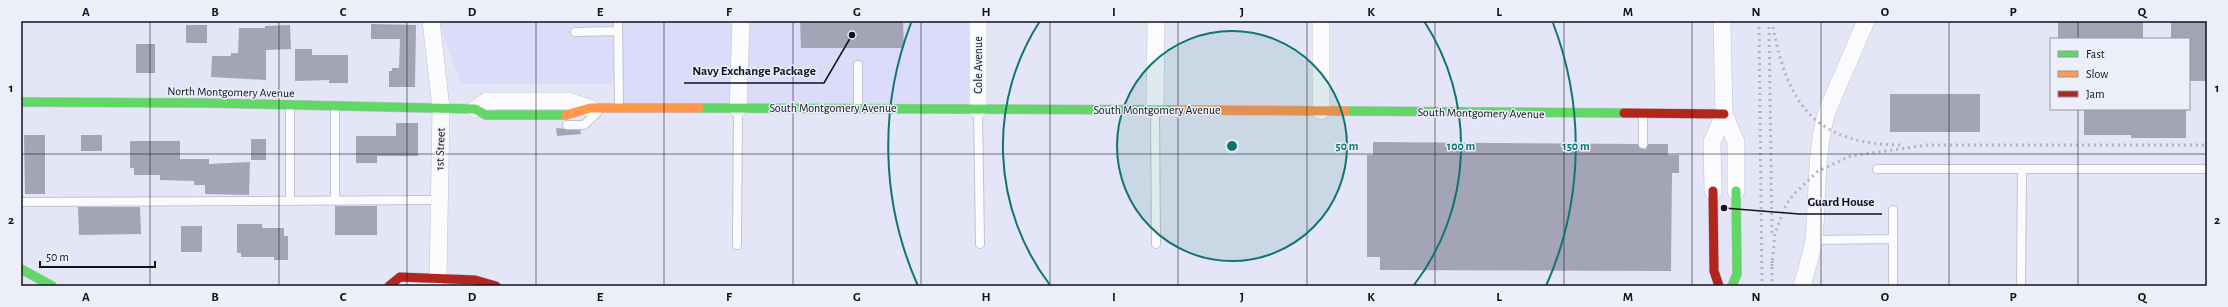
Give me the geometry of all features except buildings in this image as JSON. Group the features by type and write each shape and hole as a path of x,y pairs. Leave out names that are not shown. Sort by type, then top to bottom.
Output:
{"main road":[{"name":"North Montgomery Avenue","path":"21,102 290,104 441,108"},
{"name":"South Montgomery Avenue","path":"441,108 475,109 486,115 536,116 572,115 597,108 738,109 858,107 978,110 1724,114"},
{"path":"1713,191 1714,271 1719,286"},
{"path":"1732,286 1737,274 1736,191"},
{"path":"21,268 27,274 52,286"},
{"path":"388,286 400,277 438,277 475,280 496,286"}],"street":[{"name":"1st Street","path":"431,21 441,108 438,277"},
{"path":"738,109 741,21"},
{"name":"Cole Avenue","path":"978,21 978,110"},
{"path":"1155,110 1156,21"},
{"path":"1320,21 1321,111"},
{"path":"1722,21 1724,114 1736,142 1736,191"},
{"path":"1802,286 1813,240 1818,148 1823,125 1827,111 1866,21"},
{"name":"South Montgomery Avenue","path":"475,109 487,101 568,101 597,108"},
{"path":"1713,191 1712,142 1724,114"}],"lane":[{"path":"618,21 619,108"},
{"path":"575,32 618,31"},
{"path":"858,65 858,107"},
{"path":"290,104 290,200"},
{"path":"334,200 335,106"},
{"path":"536,116 552,125 584,125 597,108"},
{"path":"737,245 738,109"},
{"path":"978,110 980,244"},
{"path":"1155,110 1156,244"},
{"path":"1643,114 1643,144"},
{"path":"1878,169 2207,169"},
{"path":"2020,286 2022,169"},
{"path":"21,202 439,200"},
{"path":"1892,210 1893,286"},
{"path":"1813,240 1892,239"}],"shaded area":[{"path":"438,21 978,21 978,110 619,108 618,84 461,84"}],"railway":[{"path":"1759,21 1762,286"},
{"path":"1769,21 1772,237"},
{"path":"1773,27 1779,55 1787,79 1798,99 1811,115 1827,128 1847,137 1872,143 1901,145"},
{"path":"1772,266 1775,233 1786,205 1793,195 1818,171 1851,156 1927,145 2207,145"},
{"path":"1772,261 1772,286"}],"traffic: fast":[{"path":"21,102 206,103 475,109 486,115 566,115"},
{"path":"699,108 1175,110"},
{"path":"1345,111 1624,113"},
{"path":"1732,286 1737,274 1736,191"},
{"path":"21,269 52,286"}],"traffic: slow":[{"path":"566,115 590,108 699,108"},
{"path":"1175,110 1345,111"}],"traffic: jam":[{"path":"1624,113 1724,114"},
{"path":"1713,191 1714,271 1719,286"},
{"path":"389,286 400,277 475,280 496,286"}],"place":[{"name":"Navy Exchange Package","path":"852,35"},
{"name":"Guard House","path":"1724,208"}]}
